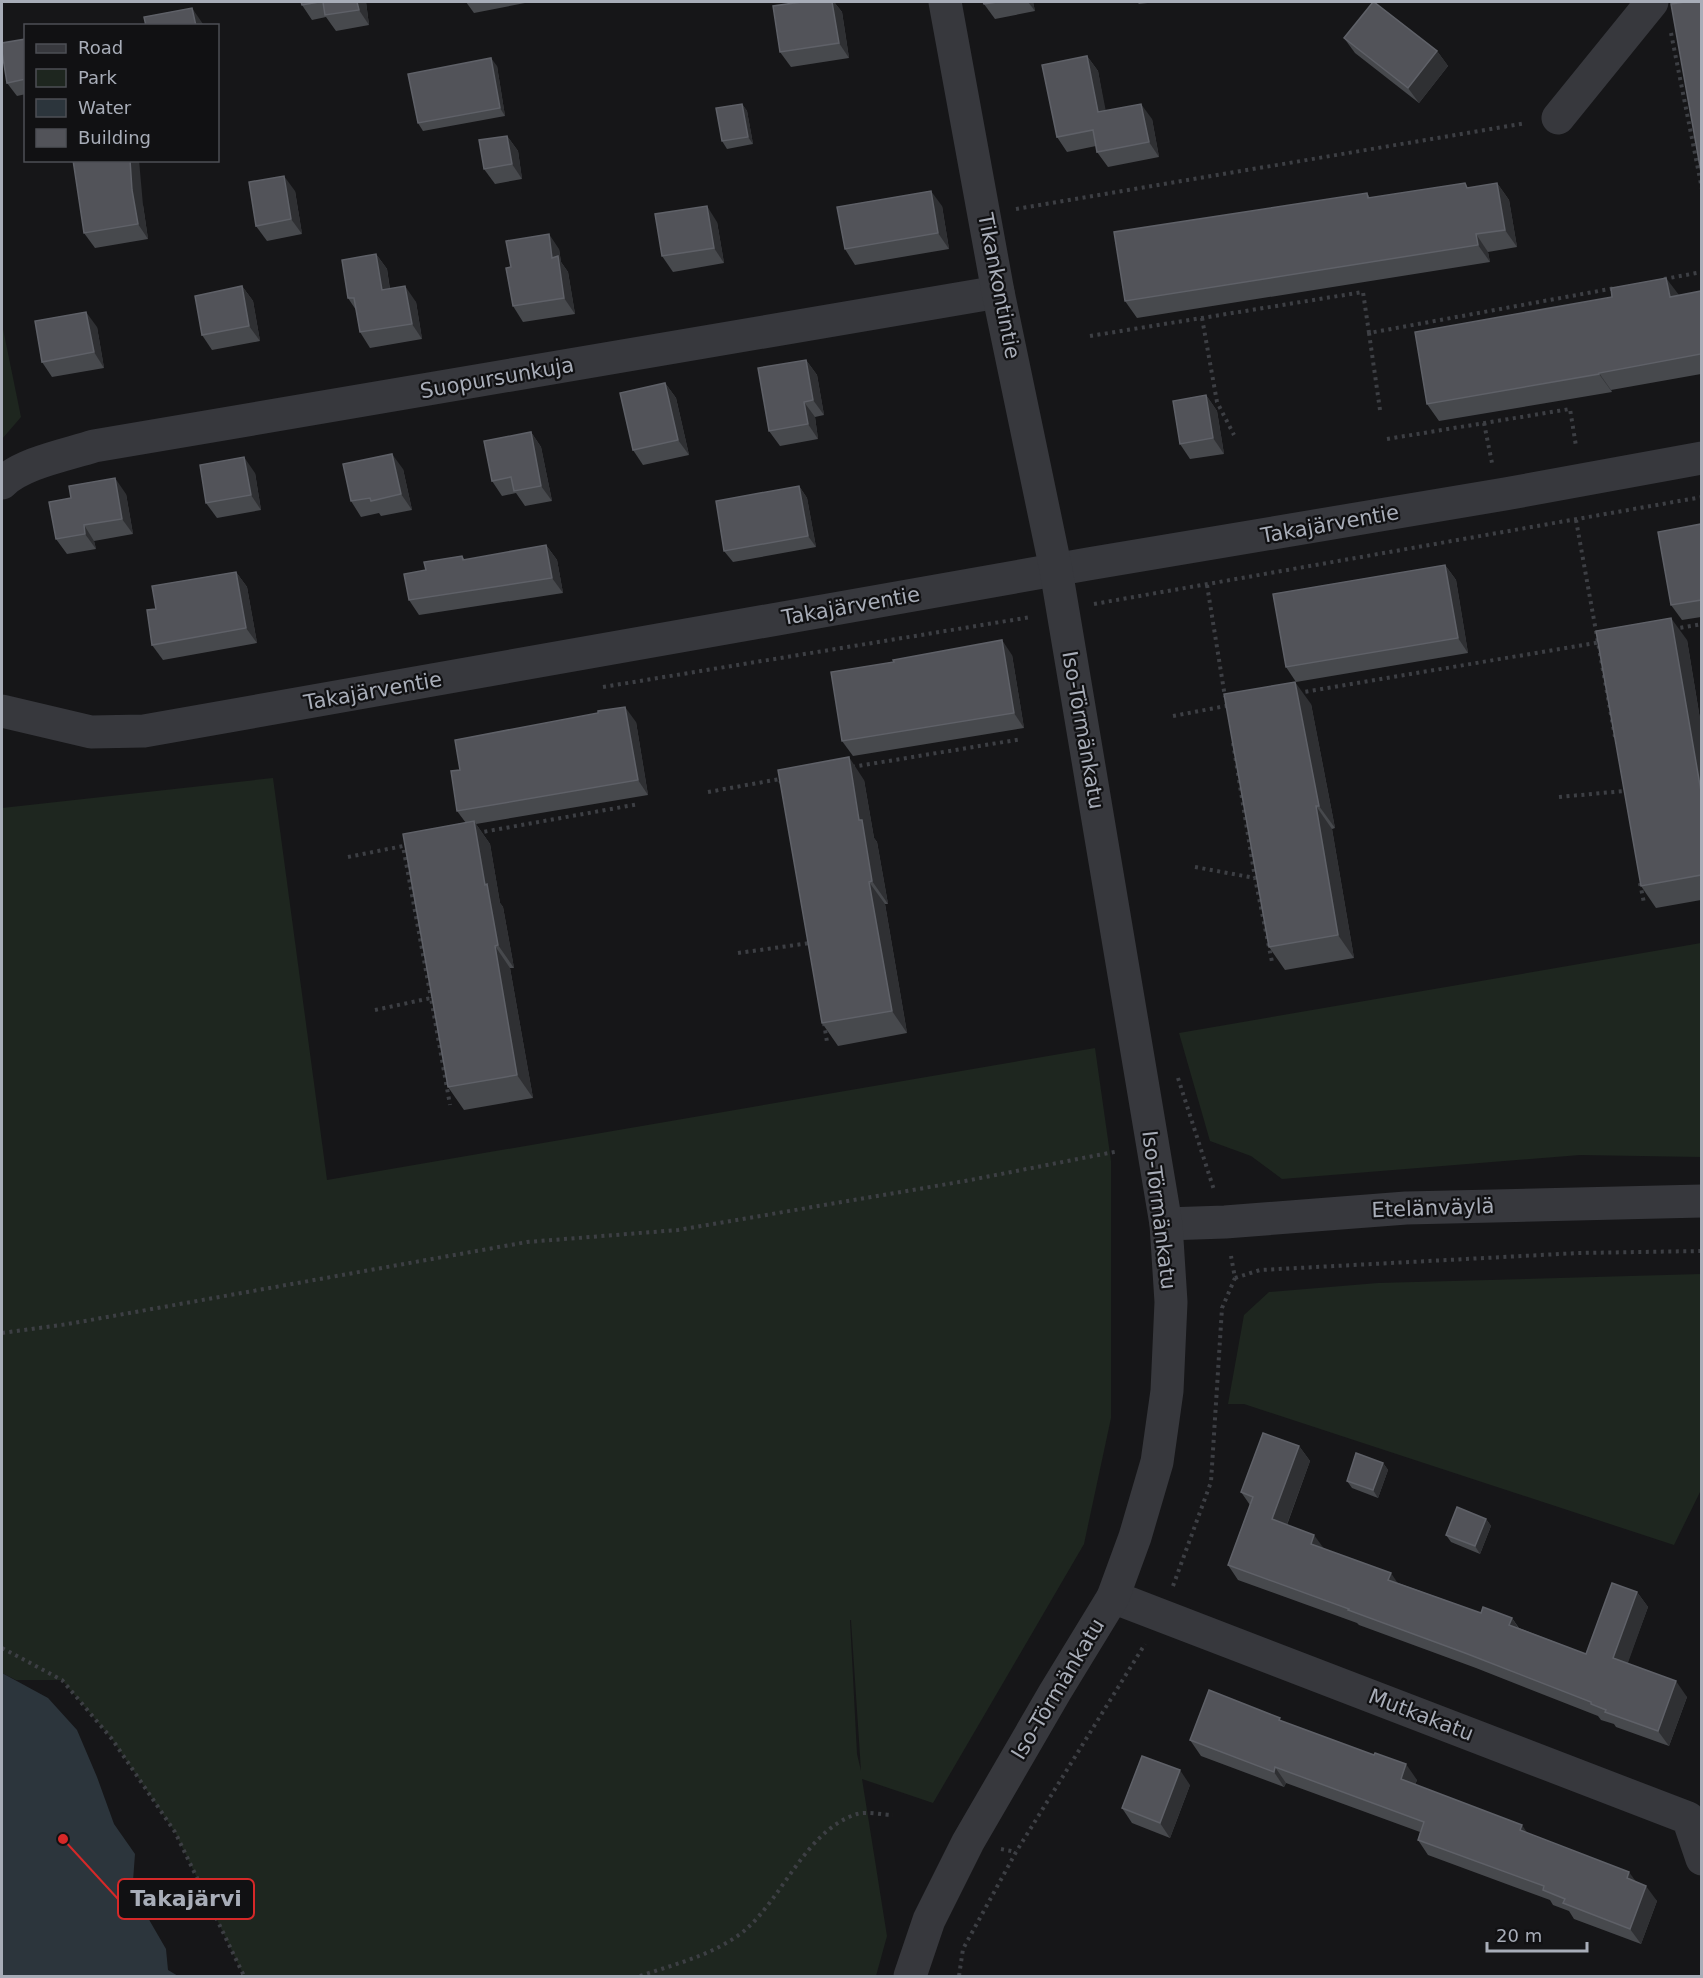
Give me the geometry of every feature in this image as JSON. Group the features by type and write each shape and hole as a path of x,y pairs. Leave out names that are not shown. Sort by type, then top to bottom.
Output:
{"street":[{"name":"Tikankontintie","path":"945,2 999,292 1056,570"},
{"path":"1558,118 1660,13"},
{"name":"Suopursunkuja","path":"2,483 23,469 94,446 999,292"},
{"name":"Takajärventie","path":"2,711 92,732 144,731 1701,458"},
{"name":"Iso-Törmänkatu","path":"910,1977 929,1920 968,1842 1113,1597 1135,1537 1157,1462 1167,1391 1171,1302 1166,1224 1056,570"},
{"name":"Etelänväylä","path":"1166,1224 1225,1222 1406,1208 1701,1201"},
{"name":"Mutkakatu","path":"1113,1597 1695,1812 1701,1859"}],"path":[{"path":"1660,13 1701,189"},
{"path":"985,214 1558,118"},
{"path":"1656,281 1701,272"},
{"path":"1369,333 1621,287"},
{"path":"1090,336 1363,292 1380,410"},
{"path":"1202,318 1217,402 1234,435"},
{"path":"1387,439 1570,408 1581,480"},
{"path":"1484,423 1498,495"},
{"path":"1576,520 1616,745"},
{"path":"1207,585 1229,717"},
{"path":"1667,630 1701,624"},
{"path":"1298,693 1609,640"},
{"path":"1173,716 1239,703"},
{"path":"849,768 1022,739"},
{"path":"1233,740 1255,878 1272,962"},
{"path":"708,792 780,779 782,791"},
{"path":"1622,779 1626,802"},
{"path":"1559,797 1624,791"},
{"path":"470,834 639,804"},
{"path":"348,857 414,844"},
{"path":"402,846 450,1105"},
{"path":"1195,867 1255,878"},
{"path":"1640,880 1644,903"},
{"path":"738,953 810,943 812,954"},
{"path":"375,1010 430,998"},
{"path":"823,1020 827,1042"},
{"path":"2,1333 68,1324 527,1242 678,1230 965,1182 1196,1132"},
{"path":"1234,1278 1272,1269 1578,1253 1701,1251"},
{"path":"2,1647 62,1680 112,1739 175,1832 244,1977"},
{"path":"640,1977 710,1952 744,1931 774,1898 819,1838 837,1823 859,1813 893,1815"}],"green space":[{"path":"2,324 21,417 2,439"},
{"path":"273,778 327,1180 1095,1048 1111,1161 1111,1418 1084,1544 933,1803 862,1779 887,1936 876,1976 244,1976 175,1832 112,1739 62,1680 16,1680 2,1673 2,808","holes":["851,1620 861,1771 857,1754"]},
{"path":"1701,943 1701,1157 1580,1155 1282,1179 1251,1156 1210,1141 1179,1033"},
{"path":"1701,1274 1701,1490 1674,1545 1244,1404 1228,1404 1244,1315 1269,1292 1378,1283"}],"water":[{"path":"2,1673 48,1698 77,1730 114,1824 135,1854 133,1881 144,1911 166,1949 168,1970 178,1976 2,1976"}],"building":[{"path":"301,2 319,2 302,5"},
{"path":"323,2 357,2 359,10 325,15"},
{"path":"801,2 832,2 839,43 780,52 773,6"},
{"path":"1373,2 1437,51 1408,88 1344,38"},
{"path":"1701,2 1701,172 1671,4"},
{"path":"192,8 196,24 146,24 144,17"},
{"path":"24,39 24,79 7,83 2,43"},
{"path":"1087,56 1098,112 1141,104 1149,142 1097,152 1093,130 1057,137 1042,65"},
{"path":"491,58 500,108 418,123 408,74"},
{"path":"742,104 748,137 722,141 716,108"},
{"path":"507,136 512,164 484,169 479,140"},
{"path":"73,162 130,162 138,224 84,233"},
{"path":"284,176 291,219 256,226 249,182"},
{"path":"1465,183 1467,188 1497,183 1505,230 1476,234 1478,245 1125,301 1114,232 1367,193 1368,198"},
{"path":"931,191 938,233 845,249 837,207"},
{"path":"707,206 714,248 662,256 655,214"},
{"path":"549,234 552,258 558,256 564,298 513,306 506,268 511,267 506,241"},
{"path":"376,254 382,290 405,286 412,324 360,332 354,298 348,298 342,260"},
{"path":"1666,278 1670,297 1701,291 1701,354 1427,404 1415,332 1612,297 1611,288"},
{"path":"242,286 249,326 202,335 195,296"},
{"path":"86,312 94,352 42,362 35,321"},
{"path":"806,360 813,400 804,402 808,424 769,431 758,368"},
{"path":"665,383 678,440 633,450 620,393"},
{"path":"1206,395 1213,438 1180,444 1173,401"},
{"path":"531,432 541,486 514,491 511,477 492,481 484,441"},
{"path":"392,454 401,494 371,501 370,498 351,501 343,464"},
{"path":"244,457 251,495 206,503 200,465"},
{"path":"115,478 122,519 84,525 85,534 56,539 49,502 71,498 69,486"},
{"path":"799,486 808,536 724,551 716,501"},
{"path":"1701,524 1701,600 1671,605 1658,532"},
{"path":"546,545 552,578 409,600 404,574 426,570 424,562 462,556 463,560"},
{"path":"1445,565 1458,638 1286,667 1273,594"},
{"path":"236,572 246,628 152,645 147,610 156,609 152,586"},
{"path":"1671,618 1701,791 1701,875 1641,886 1596,631"},
{"path":"1002,640 1014,713 842,741 831,672"},
{"path":"1295,682 1319,806 1316,806 1338,935 1269,947 1224,694"},
{"path":"625,707 638,780 457,811 451,771 460,770 455,740"},
{"path":"849,757 859,820 862,820 872,881 869,882 892,1011 822,1023 778,770"},
{"path":"474,821 498,945 495,946 517,1075 448,1087 403,834"},
{"path":"1263,1433 1299,1446 1272,1519 1314,1535 1311,1544 1391,1573 1388,1580 1481,1613 1483,1607 1512,1618 1509,1625 1586,1654 1612,1583 1637,1592 1613,1658 1676,1681 1658,1731 1605,1712 1606,1710 1591,1702 1465,1653 1228,1565 1253,1497 1241,1492"},
{"path":"1356,1453 1383,1463 1373,1490 1347,1481"},
{"path":"1457,1507 1486,1519 1475,1546 1446,1535"},
{"path":"1209,1690 1280,1718 1279,1720 1374,1755 1375,1753 1406,1764 1401,1779 1522,1825 1520,1830 1629,1872 1627,1878 1646,1886 1630,1929 1563,1903 1565,1899 1543,1890 1544,1886 1418,1840 1424,1822 1275,1767 1274,1772 1190,1740"},
{"path":"1142,1756 1180,1770 1160,1823 1122,1808"}],"place":[{"name":"Takajärvi","path":"63,1839"}]}
